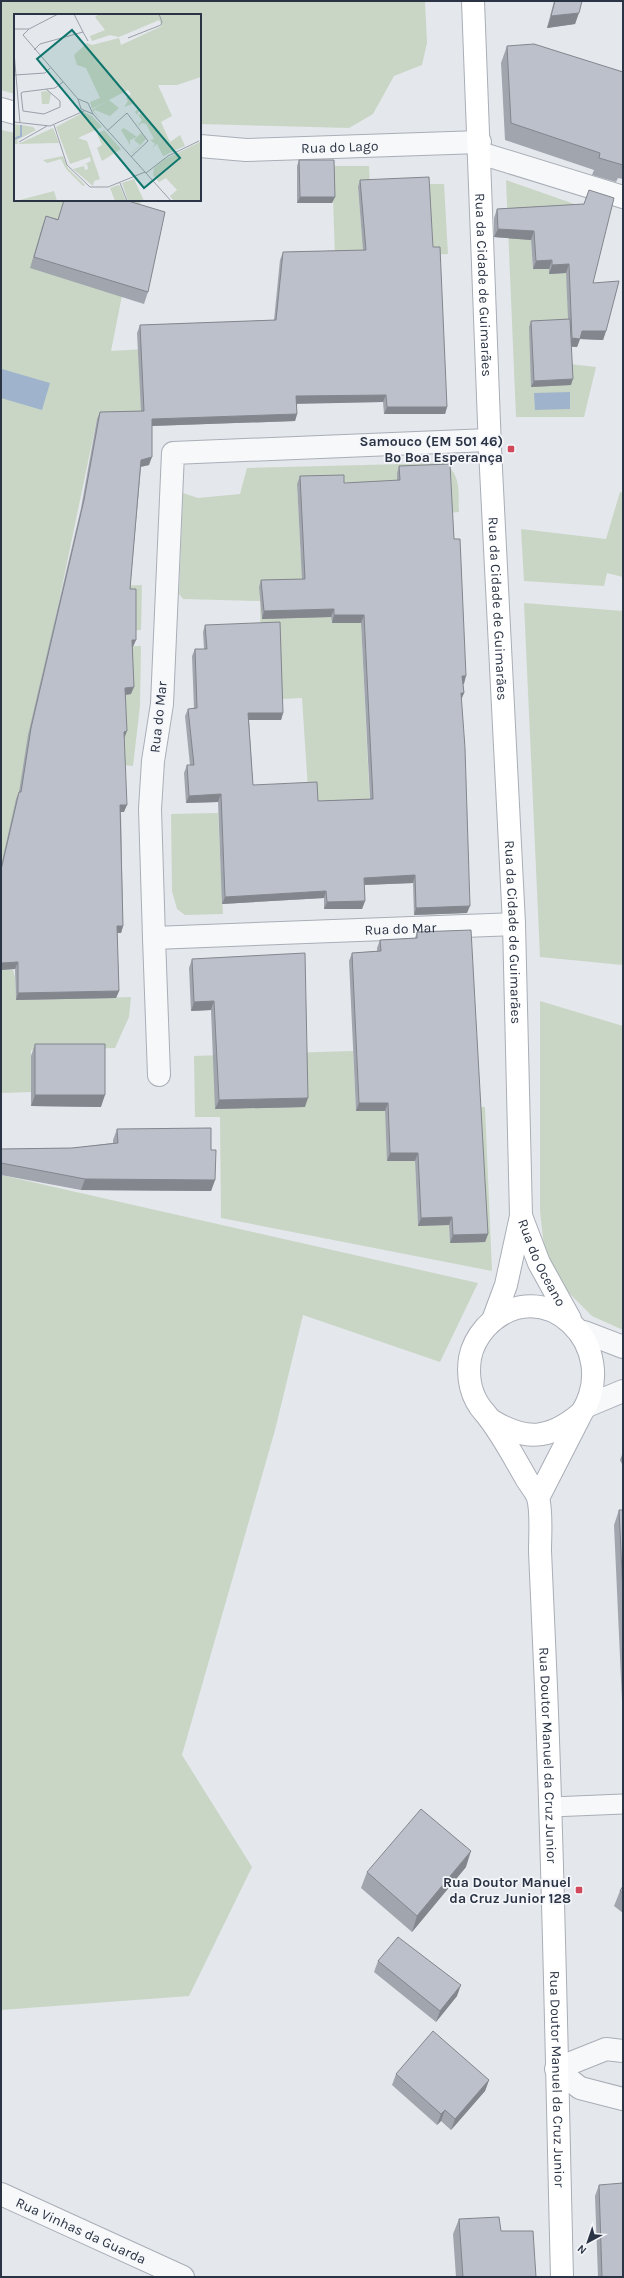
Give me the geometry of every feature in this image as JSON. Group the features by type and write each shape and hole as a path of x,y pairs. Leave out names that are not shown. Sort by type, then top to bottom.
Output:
{"main road":[{"name":"Rua da Cidade de Guimarães","path":"473,1 480,148 489,440 514,924 521,1216"},
{"name":"Rua do Oceano","path":"493,1320 506,1284 521,1216"},
{"name":"Rua do Oceano","path":"521,1216 539,1263 594,1350 597,1369 595,1388 538,1498"},
{"name":"Rua do Oceano","path":"538,1498 491,1420 478,1406 471,1388 468,1369 471,1350 480,1333 493,1320 518,1309 540,1307 555,1311 577,1325"},
{"name":"Rua do Oceano","path":"491,1420 508,1430 527,1436 541,1435 566,1427 584,1410"},
{"name":"Rua Doutor Manuel da Cruz Junior","path":"538,1498 556,1946 556,2069 562,2277"}],"street":[{"path":"1,109 14,113"},
{"name":"Rua do Lago","path":"201,146 246,150 480,148 623,197"},
{"name":"Rua do Mar","path":"489,440 173,453 162,704 153,761 150,809 154,938 514,924"},
{"path":"154,938 159,1075"},
{"path":"577,1325 623,1347"},
{"path":"584,1410 623,1391"},
{"path":"623,2051 606,2049 556,2069 580,2088 623,2099"},
{"name":"Rua Vinhas da Guarda","path":"1,2194 183,2277"}],"lane":[{"path":"551,1807 623,1804"}],"green space":[{"path":"1,1 425,1 427,43 422,65 394,76 373,114 349,128 201,124 201,14 14,14 14,94 1,90"},
{"path":"1,130 14,133 14,201 141,201 111,351 180,347 141,426 97,419 49,649 141,646 140,706 133,766 122,765 1,871"},
{"path":"332,166 369,166 370,186 358,187 362,237 427,184 444,184 448,254 335,258"},
{"path":"506,180 583,207 531,240 533,269 549,269 566,273 570,315 570,364 596,367 584,417 516,417"},
{"path":"444,463 454,473 458,484 459,512 449,513 355,482 297,484 301,557 331,617 332,623 361,623 370,806 315,809 308,790 302,698 262,700 260,601 183,599 179,594 183,493 198,498 240,494 247,468"},
{"path":"620,492 623,493 623,577 607,573 604,586 524,581 521,529 606,539"},
{"path":"142,585 141,630 128,631 89,587"},
{"path":"524,603 623,611 623,965 540,957"},
{"path":"218,813 223,914 185,915 177,909 172,891 171,814"},
{"path":"1,970 13,970 15,977 16,1000 131,997 129,1017 115,1048 31,1050 31,1092 1,1093"},
{"path":"540,1001 623,1026 623,1330 592,1316 560,1284 545,1256 540,1211"},
{"path":"353,1051 356,1111 385,1111 388,1161 415,1161 418,1226 449,1225 450,1243 478,1107 485,1107 492,1271 221,1218 220,1117 195,1117 194,1056"},
{"path":"1,1175 478,1283 440,1362 303,1315 275,1430 182,1755 252,1867 189,1996 1,2010"}],"water":[{"path":"2,369 50,383 42,410 1,398"},
{"path":"570,392 570,409 535,410 534,393"}],"building":[{"path":"555,1 582,1 579,13 551,16"},
{"path":"534,44 623,72 623,165 599,158 600,153 511,123 507,46"},
{"path":"299,160 334,160 335,197 300,197"},
{"path":"429,177 433,247 440,247 447,407 387,407 386,395 296,396 297,414 152,419 152,457 141,460 130,589 136,589 136,640 132,640 134,687 125,688 127,731 124,732 127,805 120,805 123,926 117,926 119,991 18,993 18,962 1,963 1,870 19,792 21,792 31,728 84,500 100,412 144,411 140,325 276,320 283,252 366,250 360,180"},
{"path":"589,190 614,198 593,283 619,281 606,331 582,331 580,339 572,338 569,264 552,265 552,260 536,261 534,231 498,229 497,209 584,204"},
{"path":"64,201 128,201 165,212 148,292 34,257 46,216 58,220"},
{"path":"570,319 573,379 534,381 531,321"},
{"path":"450,464 454,539 460,539 466,676 462,676 464,693 461,693 465,748 470,906 416,908 415,875 364,878 365,901 327,902 326,891 225,897 221,794 189,796 187,765 194,765 188,709 197,708 195,649 207,649 205,625 280,622 283,713 248,713 253,785 317,782 318,801 373,799 364,615 334,615 334,609 264,611 261,580 305,579 300,476 344,475 344,483 400,480 399,466"},
{"path":"471,930 488,1234 453,1235 452,1217 421,1218 418,1153 390,1153 388,1103 359,1103 352,953 381,951 380,940 417,938 417,932"},
{"path":"305,953 308,1098 219,1100 214,1001 194,1002 192,959"},
{"path":"35,1044 105,1044 105,1095 35,1095"},
{"path":"211,1128 211,1150 216,1150 215,1180 85,1179 1,1163 1,1149 72,1148 118,1143 117,1129"},
{"path":"619,1510 623,1510 623,1594"},
{"path":"421,1809 471,1851 417,1916 367,1872"},
{"path":"623,1886 623,1893 620,1891"},
{"path":"398,1937 461,1985 440,2011 378,1961"},
{"path":"433,2031 489,2080 455,2119 445,2110 441,2114 396,2074"},
{"path":"623,2183 623,2277 602,2277 599,2185"},
{"path":"499,2217 501,2231 533,2231 536,2277 463,2277 459,2219"}],"place":[{"name":"Samouco (EM 501 46) Bº Boa Esperança","path":"511,449"},
{"name":"Rua Doutor Manuel da Cruz Junior 128","path":"579,1890"}]}
